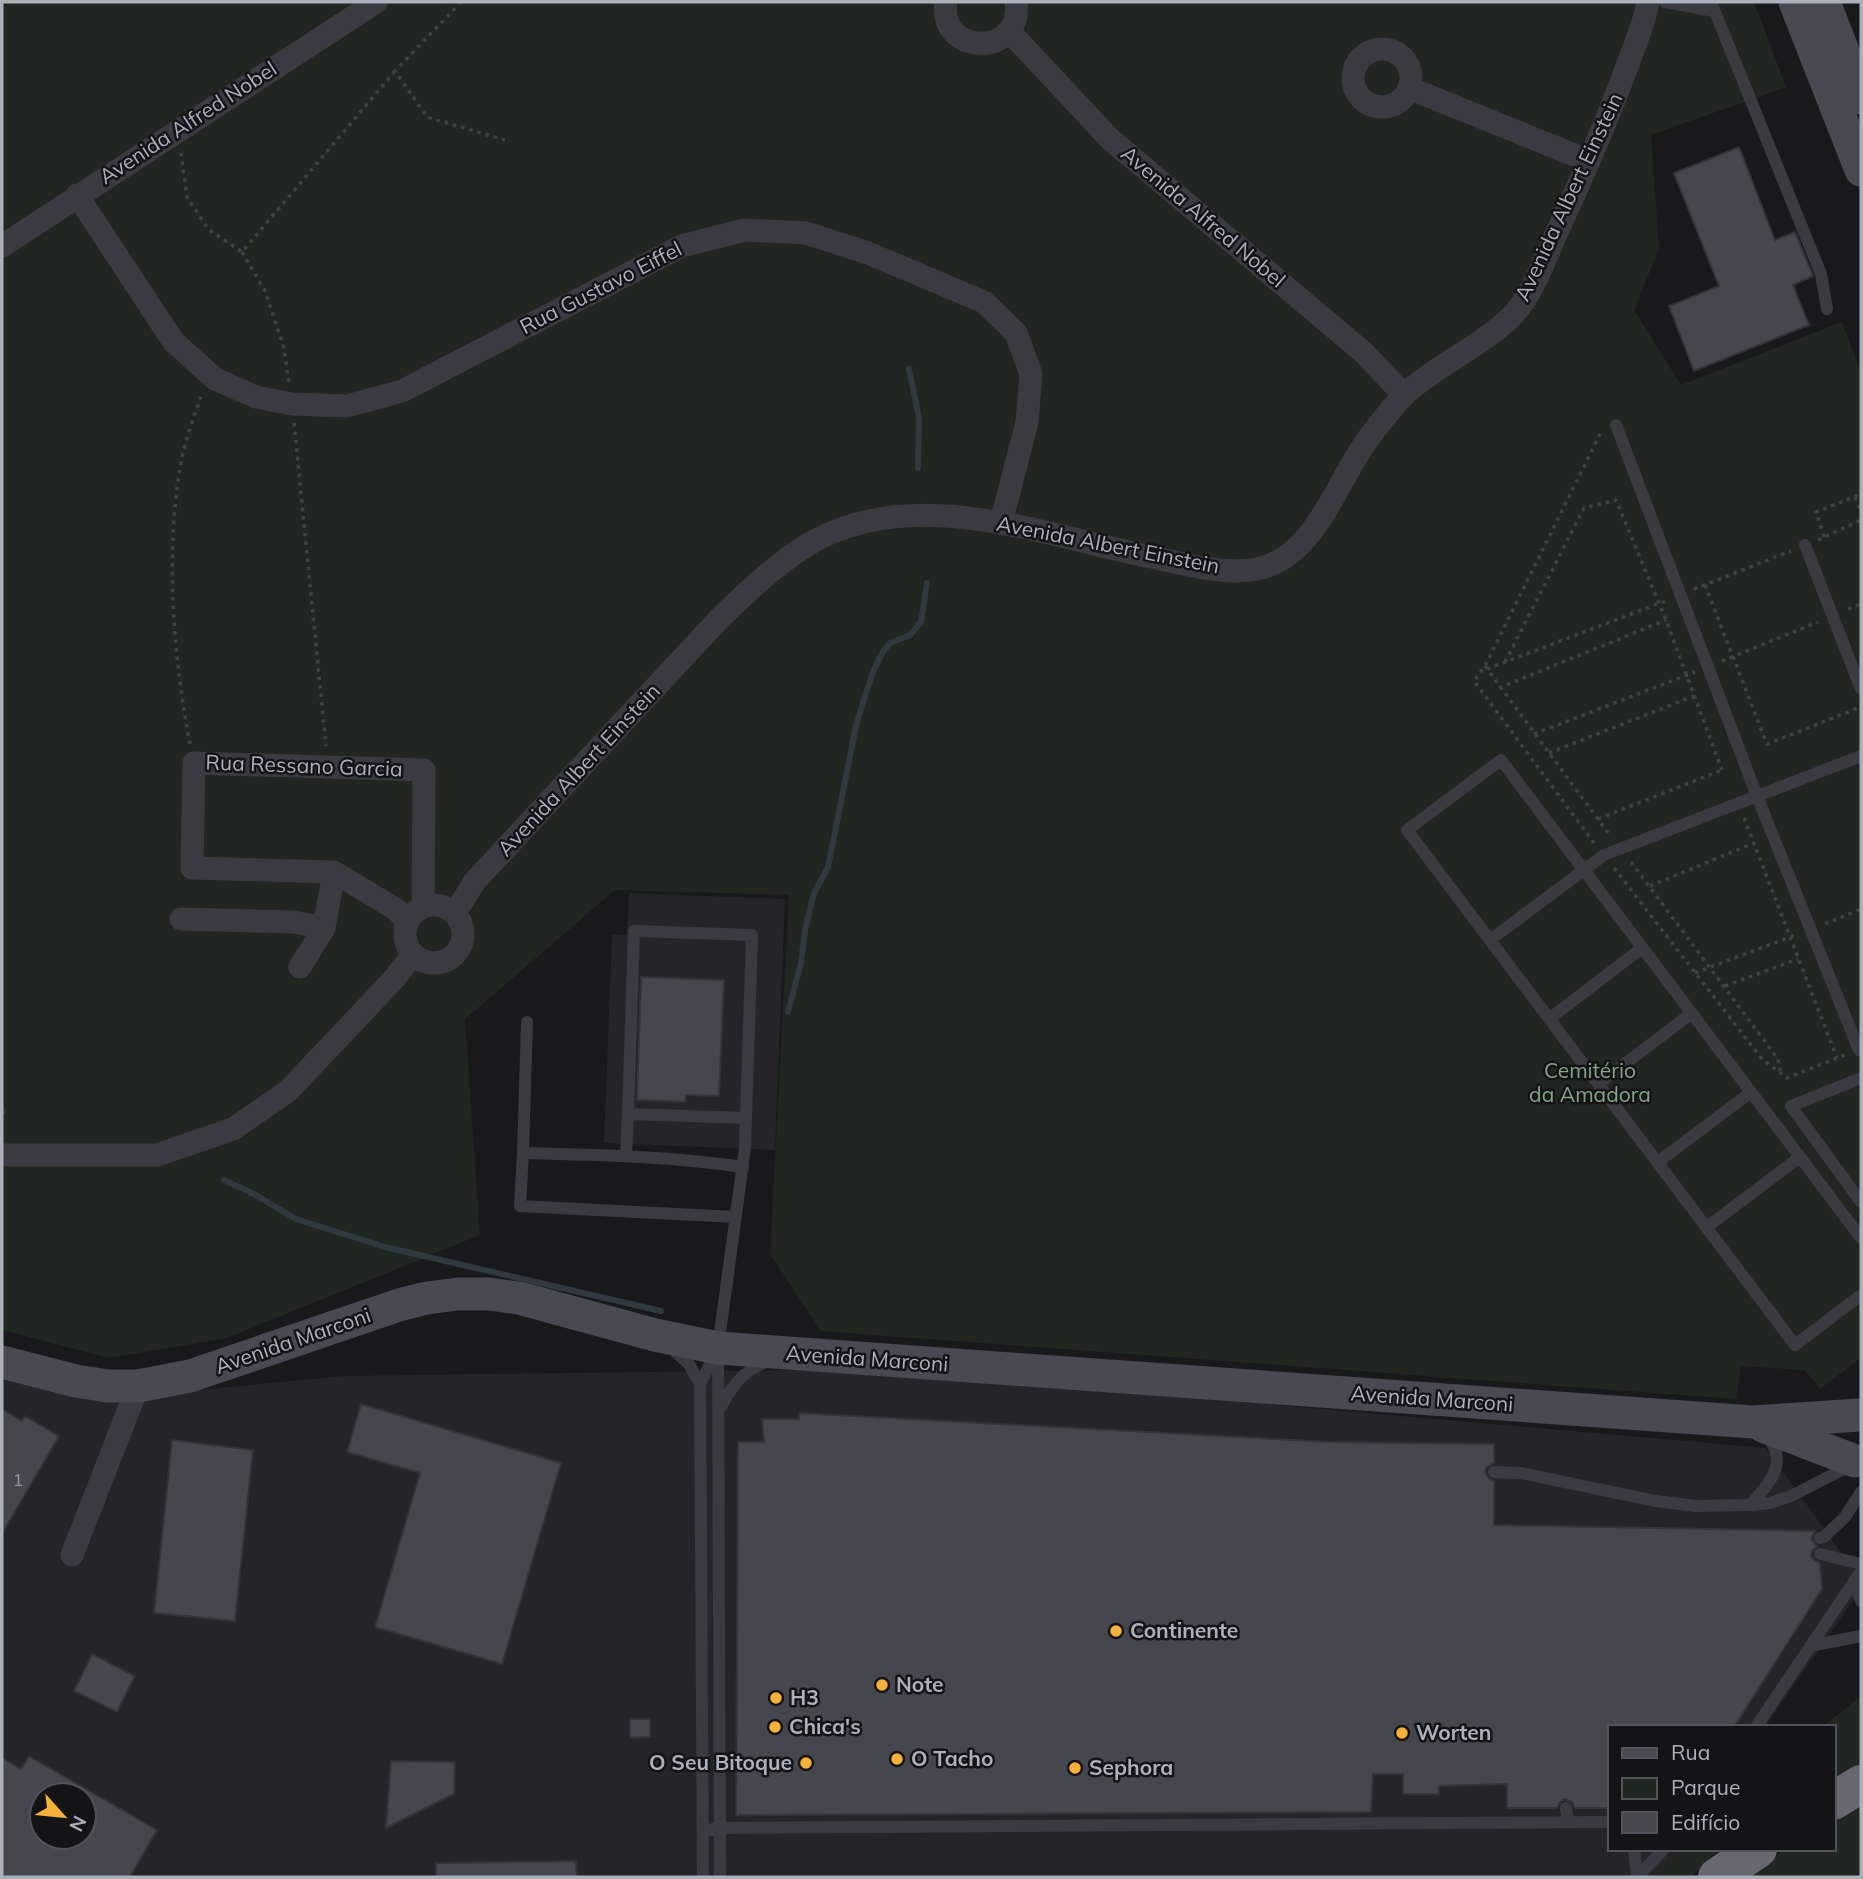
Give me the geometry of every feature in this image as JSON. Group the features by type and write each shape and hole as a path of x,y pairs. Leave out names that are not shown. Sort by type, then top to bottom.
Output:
{"highway":[{"path":"1835,1800 1861,1784"},
{"path":"1717,1877 1755,1851"}],"street":[{"name":"Avenida Alfred Nobel","path":"2,247 77,195 376,2"},
{"path":"946,2 946,18 959,37 968,42 990,43 1009,31 1015,21 1016,2"},
{"name":"Avenida Albert Einstein","path":"455,913 475,881 753,586 789,557 841,529 891,516 925,515 1001,523 1198,566 1238,571 1259,569 1277,562 1310,535 1369,438 1404,395 1500,327 1518,308 1532,285 1589,161 1617,94 1648,2"},
{"path":"1795,2 1861,170"},
{"path":"1824,2 1861,98"},
{"name":"Avenida Alfred Nobel","path":"1009,31 1110,139 1363,352 1404,395"},
{"path":"1409,88 1589,161"},
{"name":"Rua Gustavo Eiffel","path":"77,195 173,341 215,379 256,397 292,404 347,406 402,391 682,246 745,230 806,233 868,253 984,302 1016,333 1031,374 1027,422 1001,523"},
{"name":"Rua Ressano Garcia","path":"334,872 192,868 194,763 424,770 415,914"},
{"path":"300,967 324,928 334,872 397,910 415,914 440,905 455,913 463,930 454,955 438,962 428,962 413,954 405,939 415,914"},
{"path":"181,919 294,922 324,928"},
{"path":"2,1155 157,1155 233,1129 288,1091 396,978 413,954"},
{"name":"Avenida Marconi","path":"2,1362 76,1381 108,1386 138,1386 190,1376 399,1305 458,1294 489,1294 519,1298 655,1335 718,1348 1753,1422 1860,1414"},
{"path":"72,1555 138,1386"},
{"path":"1859,1471 1851,1450 1850,1437 1860,1414"},
{"name":"Avenida Marconi","path":"1753,1422 1859,1471"}],"lane":[{"path":"1665,2 1712,6 1821,274 1827,309"},
{"path":"1616,425 1757,796 1859,1050"},
{"path":"1805,545 1861,689"},
{"path":"1490,940 1604,855 1861,755"},
{"path":"1861,1238 1501,760 1407,831 1796,1345 1861,1295"},
{"path":"625,1156 634,931 752,935 743,1167 718,1348 720,1877"},
{"path":"1549,1018 1642,948"},
{"path":"1598,1084 1692,1013"},
{"path":"527,1022 520,1206 735,1217"},
{"path":"1861,1078 1791,1107 1861,1202"},
{"path":"1658,1162 1751,1091"},
{"path":"628,1114 746,1118"},
{"path":"523,1153 625,1156 743,1167"},
{"path":"1707,1227 1800,1157"},
{"path":"655,1335 689,1364 701,1384"},
{"path":"703,1877 701,1384 718,1348"},
{"path":"720,1410 734,1384 748,1371 757,1365 791,1354"},
{"path":"1750,1505 1768,1485 1775,1471 1777,1453 1769,1438 1753,1422"},
{"path":"1494,1472 1521,1473 1656,1501 1696,1506 1770,1503 1859,1471"},
{"path":"1820,1538 1845,1517 1859,1471"},
{"path":"1820,1554 1861,1564"},
{"path":"1858,1575 1857,1590 1861,1601"},
{"path":"1757,1725 1858,1575"},
{"path":"1810,1646 1861,1636"},
{"path":"1566,1808 1568,1822"},
{"path":"1594,1822 1608,1829"},
{"path":"702,1831 720,1828 1608,1822"},
{"path":"1634,1851 1637,1877"},
{"path":"1637,1877 1662,1851"}],"path":[{"path":"242,252 395,71 461,2"},
{"path":"395,71 427,117 505,140"},
{"path":"177,130 187,197 208,229 242,252 265,291 284,348 292,404 328,767"},
{"path":"194,763 180,691 175,640 174,536 181,461 208,373"},
{"path":"1616,425 1600,432 1486,668 1474,681 1762,1059 1787,1078 1859,1050"},
{"path":"1824,537 1816,512 1861,494"},
{"path":"1855,497 1861,511"},
{"path":"1505,662 1584,508 1616,500 1666,620 1722,770"},
{"path":"1486,668 1680,595 1861,520"},
{"path":"1705,585 1767,744 1861,707"},
{"path":"1499,688 1687,612"},
{"path":"1486,668 1725,986 1778,1059 1781,1073"},
{"path":"1549,753 1695,696"},
{"path":"1598,819 1744,762"},
{"path":"1738,803 1837,1058"},
{"path":"1650,886 1754,843"},
{"path":"1695,973 1861,909"},
{"path":"1725,986 1798,959"}],"shaded area":[{"path":"629,893 785,899 775,1150 604,1143 612,935 627,935"},
{"path":"805,1370 1115,1391 1766,1448 1861,1580 1861,1589 1766,1725 1608,1725 1608,1851 1678,1851 1660,1877 2,1877 2,1375 92,1400 344,1376"}],"green space":[{"name":"Cemitério da Amadora","path":"2,2 1754,2 1786,87 1651,135 1659,249 1634,310 1681,385 1842,322 1861,373 1861,1358 1820,1389 1805,1370 1741,1366 1736,1399 821,1331 770,1254 789,895 615,890 465,1019 480,1235 227,1338 109,1358 2,1330"},
{"path":"1861,1696 1861,1771 1835,1786 1835,1725 1825,1725"},
{"path":"1861,1805 1861,1877 1738,1877 1783,1851 1835,1851 1835,1820"},
{"path":"1677,1851 1720,1851 1691,1877 1652,1877"}],"building":[{"path":"1739,147 1775,240 1795,232 1813,276 1793,285 1809,325 1694,371 1669,306 1719,286 1674,173"},
{"path":"641,977 724,980 719,1096 686,1095 685,1102 637,1100"},
{"path":"361,1404 561,1463 502,1664 375,1627 420,1473 347,1452"},
{"path":"2,1409 22,1421 25,1416 59,1436 2,1534"},
{"name":"Continente","path":"799,1413 1330,1442 1494,1444 1494,1463 1487,1467 1485,1472 1489,1479 1494,1481 1494,1525 1815,1531 1811,1539 1817,1546 1811,1556 1820,1563 1822,1589 1735,1725 1608,1725 1608,1808 1575,1808 1572,1802 1565,1799 1557,1808 1507,1808 1507,1784 1439,1786 1439,1794 1403,1794 1403,1774 1373,1774 1371,1812 736,1815 738,1442 764,1442 762,1419 799,1419"},
{"path":"172,1440 253,1450 235,1621 154,1613"},
{"path":"92,1654 135,1676 117,1712 74,1691"},
{"path":"630,1719 650,1719 650,1737 630,1738"},
{"path":"29,1756 72,1781 28,1781 28,1851 98,1851 98,1796 157,1830 130,1877 2,1877 2,1758 21,1769"},
{"path":"391,1761 455,1762 454,1794 386,1828"},
{"path":"576,1861 577,1877 436,1877 436,1863"}],"waterway":[{"path":"909,369 919,418 918,468"},
{"path":"788,1012 801,963 814,893 828,867 856,726 865,696 884,650 890,643 910,635 921,622 927,583"},
{"path":"224,1180 296,1219 385,1247 661,1311"}],"place":[{"name":"Continente","path":"1116,1631"},
{"name":"Note","path":"882,1685"},
{"name":"H3","path":"776,1698"},
{"name":"Chica's","path":"775,1727"},
{"name":"Worten","path":"1402,1733"},
{"name":"O Tacho","path":"897,1759"},
{"name":"O Seu Bitoque","path":"806,1763"},
{"name":"Sephora","path":"1075,1768"}]}
